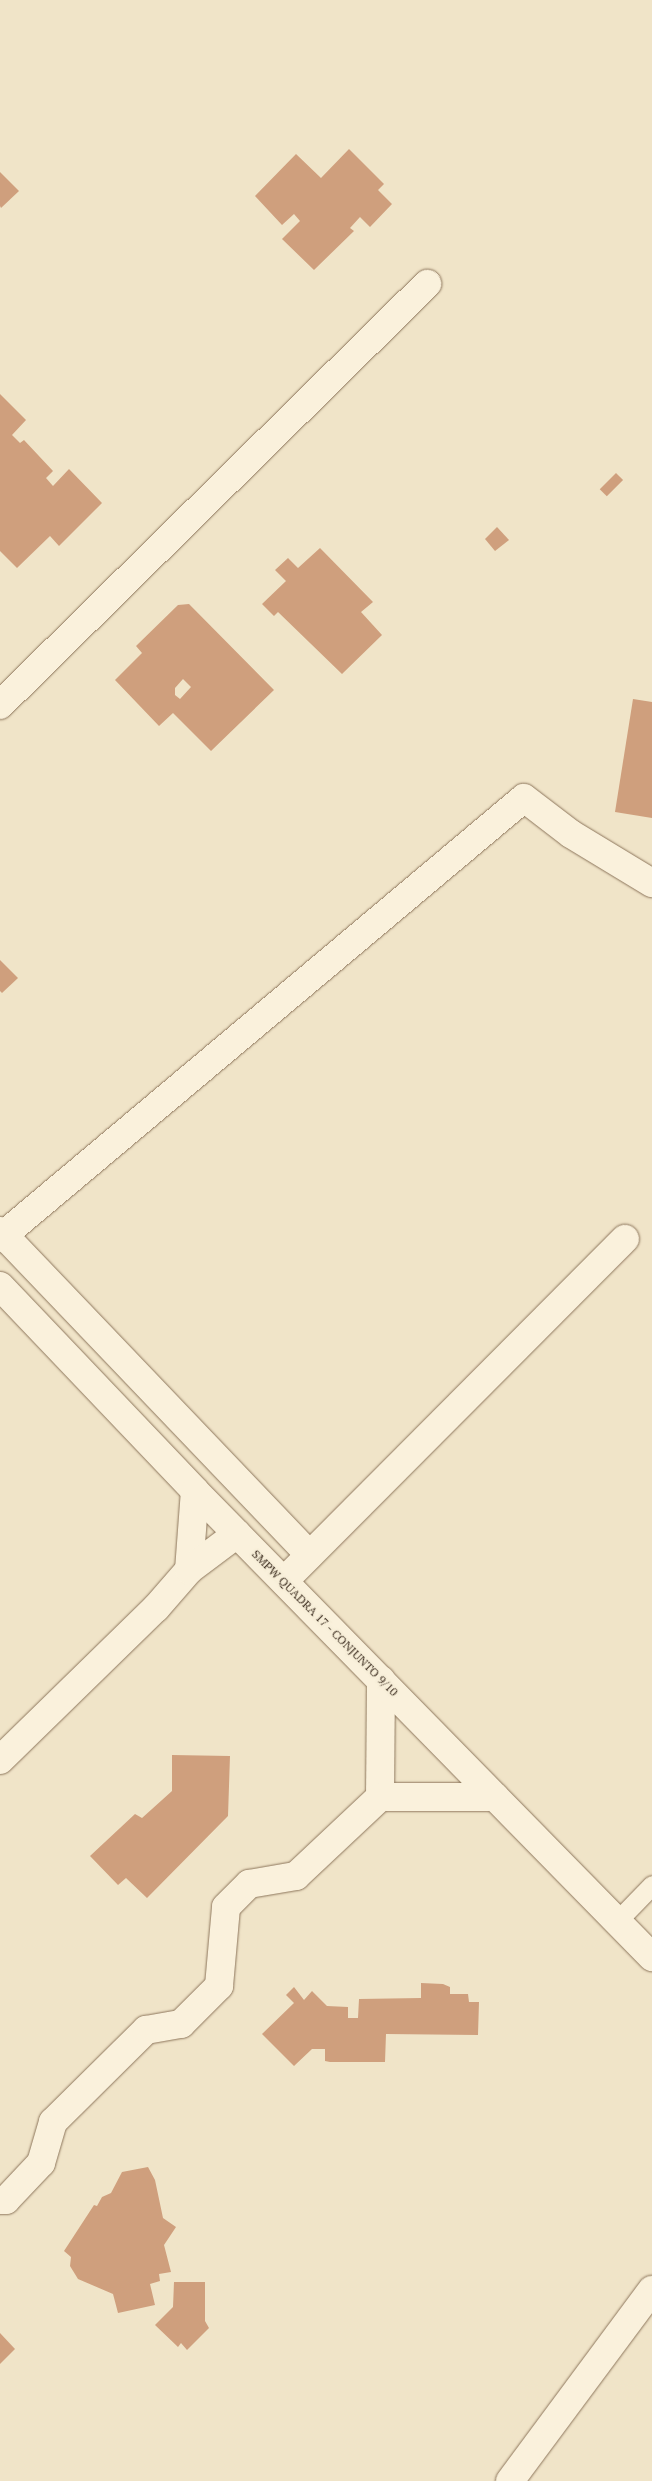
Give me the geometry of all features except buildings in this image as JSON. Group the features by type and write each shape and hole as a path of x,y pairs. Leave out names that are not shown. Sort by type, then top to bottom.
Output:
{"street":[{"path":"0,705 427,284"},
{"path":"310,1555 1,1234 524,798 571,834 652,883"},
{"path":"284,1580 625,1239"},
{"name":"SMPW QUADRA 17 - CONJUNTO 9/10","path":"0,1286 195,1491 652,1957"},
{"path":"189,1570 195,1491"},
{"path":"0,1760 156,1608 189,1570 238,1534"},
{"path":"380,1797 381,1680"},
{"path":"0,2200 6,2200 41,2163 53,2122 146,2030 181,2024 219,1986 226,1907 249,1884 296,1876 380,1797 495,1796"},
{"path":"510,2481 652,2290"}],"lane":[{"path":"617,1921 652,1885"}]}
